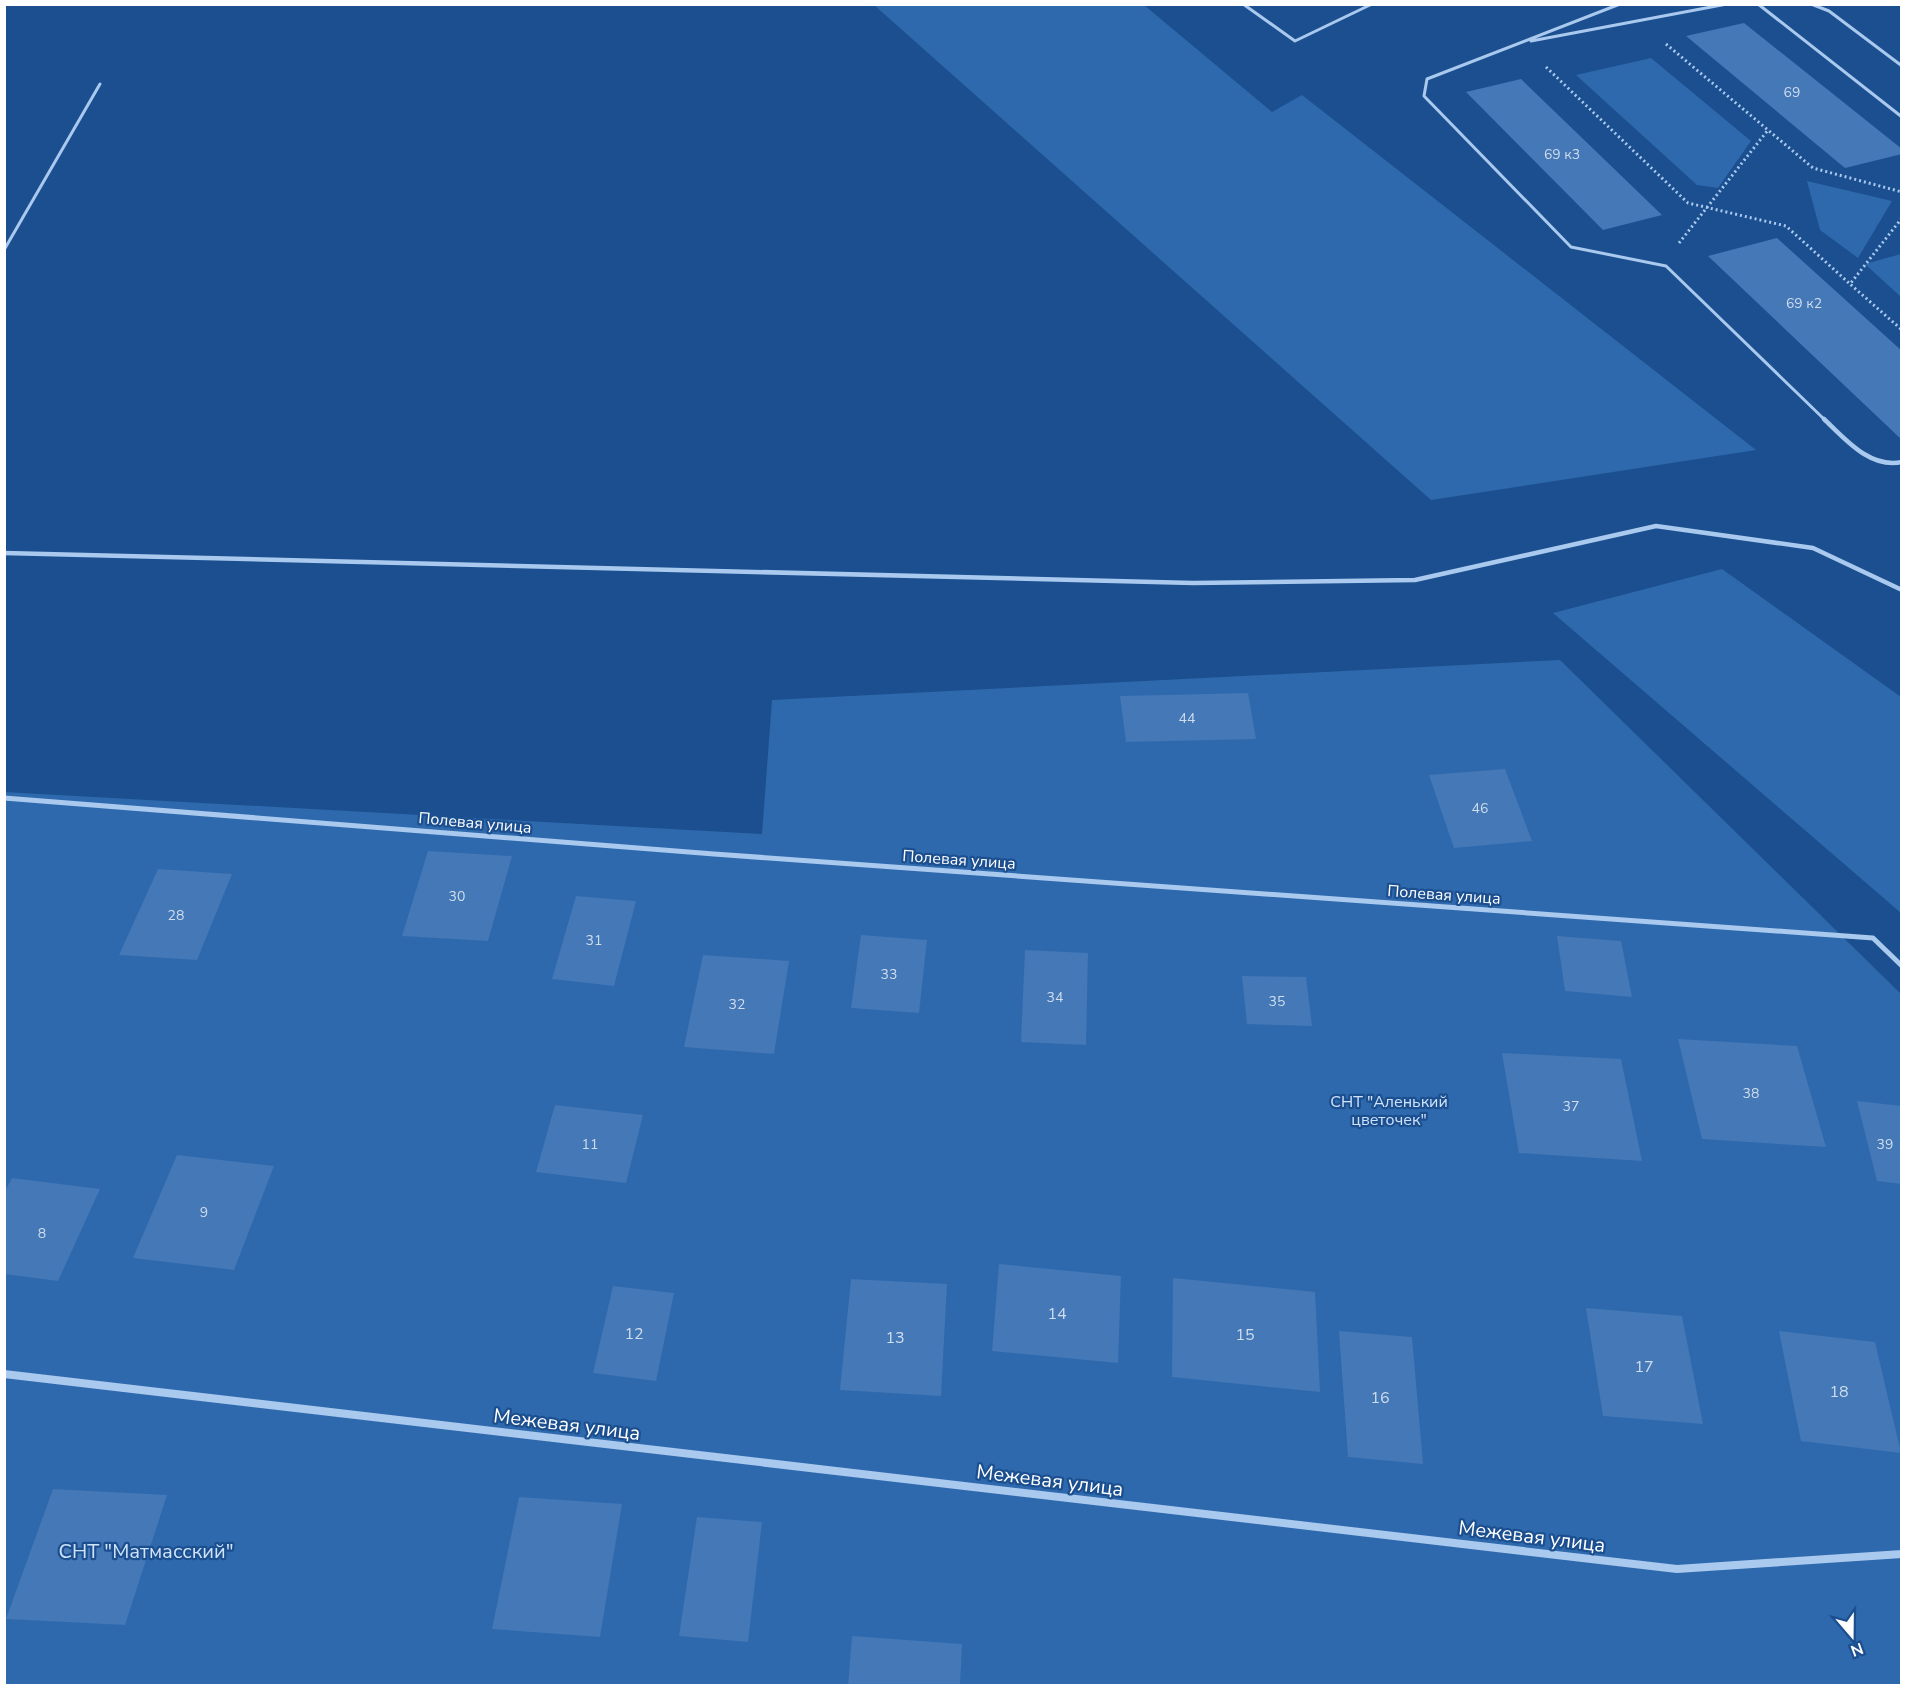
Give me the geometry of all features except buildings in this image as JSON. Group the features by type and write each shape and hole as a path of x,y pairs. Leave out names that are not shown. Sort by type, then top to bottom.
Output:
{"street":[{"name":"Полевая улица","path":"4,798 714,854 1873,938 1902,966"},
{"name":"Межевая улица","path":"4,1374 1677,1569 1902,1554"}],"lane":[{"path":"1244,4 1295,41 1372,4"},
{"path":"1620,4 1427,78 1424,96 1571,247 1666,266 1856,450 1889,465 1902,462"},
{"path":"1519,43 1641,22 1727,4"},
{"path":"1758,4 1902,117"},
{"path":"1811,4 1829,11 1902,66"},
{"path":"4,250 100,84"},
{"path":"4,553 1192,583 1415,580 1656,526 1813,548 1902,590"}],"path":[{"path":"1641,22 1813,168 1902,192"},
{"path":"1546,67 1688,203 1786,226 1902,330"},
{"path":"1674,249 1768,130"},
{"path":"1850,284 1902,218"}],"green space":[{"path":"874,5 1144,5 1272,112 1302,95 1756,450 1431,500"},
{"path":"1651,58 1751,141 1718,188 1697,185 1576,75"},
{"path":"1807,181 1892,201 1858,258 1820,230"},
{"path":"1902,254 1901,297 1865,264"},
{"path":"1722,569 1901,697 1901,913 1553,613"},
{"name":"СНТ \"Аленький цветочек\"","path":"1560,660 1901,994 1901,1685 5,1685 4,792 762,834 772,700"}],"park label":[{"name":"СНТ \"Матмасский\"","path":"146,1551"}]}
